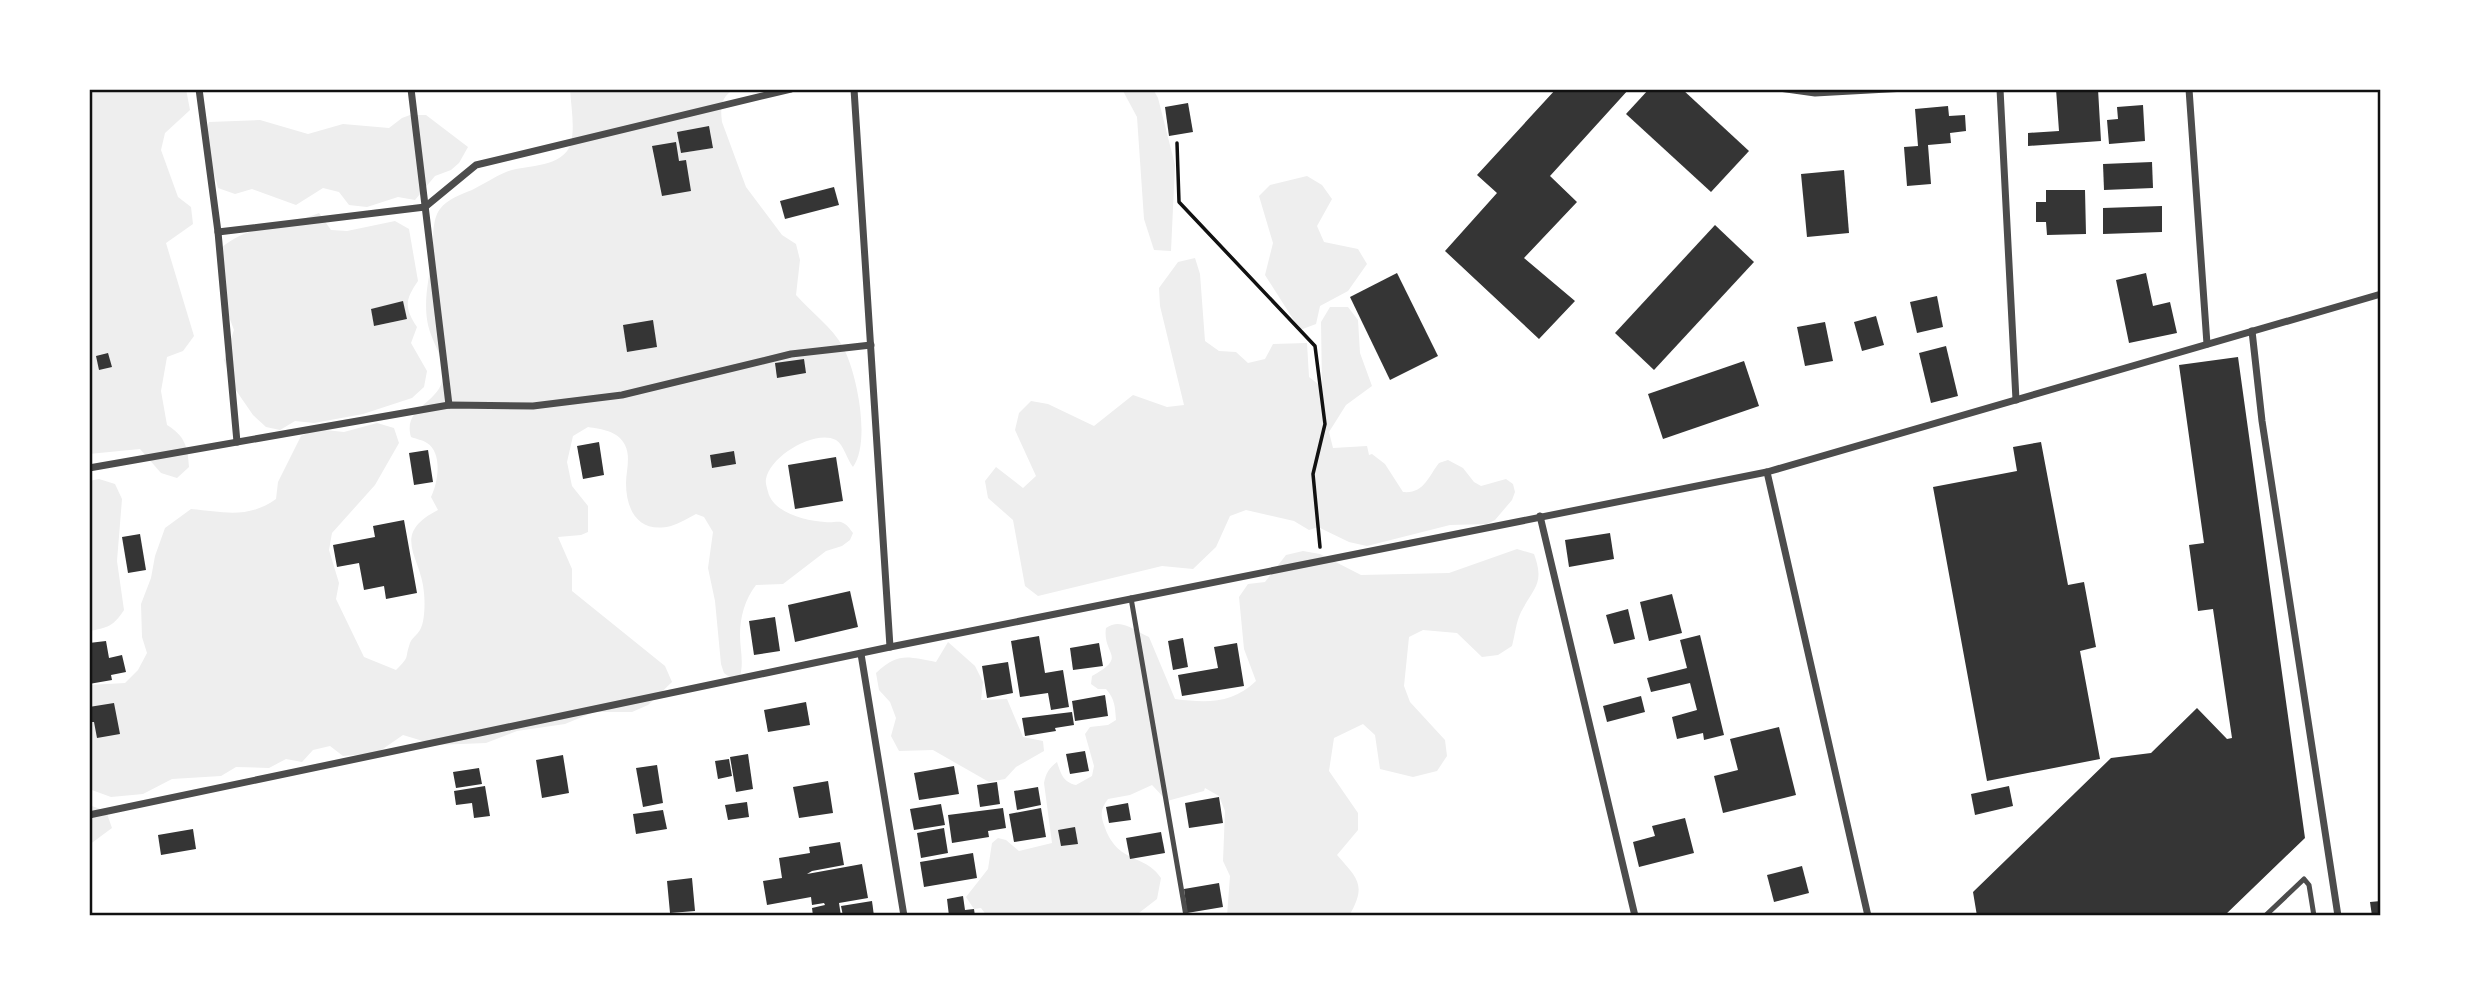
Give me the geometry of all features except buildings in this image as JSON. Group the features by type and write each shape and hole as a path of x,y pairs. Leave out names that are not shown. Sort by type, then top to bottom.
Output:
{"street":[{"path":"199,89 218,232 237,442"},
{"path":"411,89 449,405"},
{"path":"218,232 425,207 477,165 791,89"},
{"path":"854,89 890,647"},
{"path":"2000,89 2015,400"},
{"path":"2189,89 2207,344"},
{"path":"89,815 890,647 1767,472 2381,294"},
{"path":"2252,331 2262,421 2338,916"},
{"path":"89,468 449,405 533,406 622,395 791,354 871,345"},
{"path":"1767,472 1868,916"},
{"path":"1540,516 1635,916"},
{"path":"861,654 904,916"}],"lane":[{"path":"1779,89 1815,94 1906,89"},
{"path":"1131,598 1186,916"},
{"path":"2265,916 2304,879 2309,885 2314,916"}],"path":[{"path":"1177,143 1178,202 1315,346 1325,424 1313,474 1322,559"}],"shaded area":[{"path":"89,89 186,89 190,110 165,133 161,150 178,197 191,207 193,224 166,243 194,336 183,351 167,357 161,391 167,425 182,438 188,454 189,467 177,478 161,473 140,449 89,454"},
{"path":"570,89 735,89 722,103 722,122 746,187 782,235 796,244 800,260 796,295 827,326 843,347 853,373 860,407 861,441 853,467 836,440 817,438 806,441 784,454 769,470 766,479 769,495 785,512 810,520 845,524 853,533 850,540 842,546 826,551 783,584 756,585 746,602 741,622 740,676 731,678 724,673 721,664 715,601 708,568 713,532 704,517 696,514 671,526 660,528 650,527 636,518 627,493 628,454 625,445 614,434 588,427 573,436 567,462 572,486 588,506 588,532 558,537 572,569 572,591 665,666 672,682 648,705 632,712 594,712 565,724 517,731 486,743 436,745 403,735 377,753 343,756 330,746 313,750 302,762 286,759 269,768 236,767 221,776 172,779 143,794 111,797 89,789 89,685 125,683 138,670 147,653 142,637 141,604 165,528 191,509 246,512 276,499 278,482 301,436 316,429 344,432 377,423 394,428 399,443 375,485 332,533 329,550 339,583 336,599 364,657 396,670 405,659 411,641 422,626 424,612 422,580 412,538 415,528 423,519 438,510 431,497 438,468 435,454 427,443 411,437 410,427 417,411 436,393 443,376 442,362 430,332 426,307 435,219 440,209 455,197 506,172 552,161 567,151 571,143 573,123","holes":["709,127 712,148 681,153 677,132","652,146 679,161 686,160 655,165","652,321 657,347 627,352 623,326","734,451 736,464 712,468 710,455"]},
{"path":"1122,89 1153,89 1158,98 1175,165 1171,251 1154,250 1144,219 1137,117"},
{"path":"410,115 426,115 468,147 459,163 451,170 435,176 415,200 398,197 367,207 349,205 339,192 323,188 296,205 252,189 235,194 218,188 204,138 209,122 260,120 308,134 343,124 389,128"},
{"path":"1307,176 1322,185 1332,199 1317,226 1324,242 1358,249 1367,264 1348,291 1320,306 1316,324 1300,330 1265,275 1273,243 1259,196 1270,185"},
{"path":"319,213 331,230 347,231 395,221 409,229 418,281 408,304 417,327 411,343 427,371 424,387 412,398 363,414 314,423 295,421 280,430 266,427 253,415 233,386 224,360 234,330 228,314 221,248 245,234","holes":["403,302 407,319 374,326 371,309"]},
{"path":"1195,258 1200,274 1205,341 1219,351 1236,352 1248,363 1265,359 1273,344 1307,343 1309,377 1322,387 1321,322 1330,307 1348,307 1358,320 1360,353 1372,386 1346,405 1329,432 1333,448 1367,446 1369,455 1372,454 1385,464 1403,492 1421,487 1439,463 1448,460 1463,468 1474,482 1481,486 1506,479 1513,484 1515,492 1512,500 1495,520 1487,524 1450,525 1367,546 1349,542 1318,527 1309,530 1294,521 1246,510 1230,516 1216,547 1193,569 1162,566 1038,596 1025,586 1013,520 988,498 985,481 996,467 1023,488 1036,476 1015,430 1019,413 1031,401 1048,404 1094,426 1133,395 1167,407 1184,405 1160,306 1159,288 1178,262"},
{"path":"99,479 115,484 122,499 117,561 124,610 110,625 89,631 89,481"},
{"path":"1517,549 1534,554 1538,579 1519,616 1512,646 1498,655 1482,657 1457,633 1423,630 1409,637 1404,686 1410,702 1445,740 1447,756 1437,771 1413,777 1380,769 1375,735 1363,724 1334,738 1329,771 1358,813 1358,830 1337,855 1358,883 1358,897 1349,916 1227,916 1230,876 1223,861 1225,811 1219,796 1205,788 1204,791 1167,801 1152,785 1130,795 1108,799 1102,811 1104,825 1116,847 1147,865 1161,878 1157,899 1135,916 987,916 981,908 974,909 966,897 988,869 992,843 998,838 1006,840 1019,851 1052,843 1044,783 1052,766 1057,762 1065,780 1076,785 1092,776 1094,766 1085,734 1090,727 1108,725 1116,720 1114,703 1109,693 1106,689 1098,689 1091,684 1092,676 1112,659 1106,628 1123,624 1149,637 1175,699 1218,700 1238,694 1256,681 1244,649 1239,597 1248,584 1265,582 1286,555 1303,551 1320,554 1361,575 1449,573"},
{"path":"948,642 975,666 983,682 981,700 1007,699 1023,737 1043,741 1044,751 1016,767 1005,779 989,782 933,750 899,751 891,736 896,718 890,702 879,690 876,673 897,659 936,662"},
{"path":"89,805 106,811 112,828 89,845"}]}
